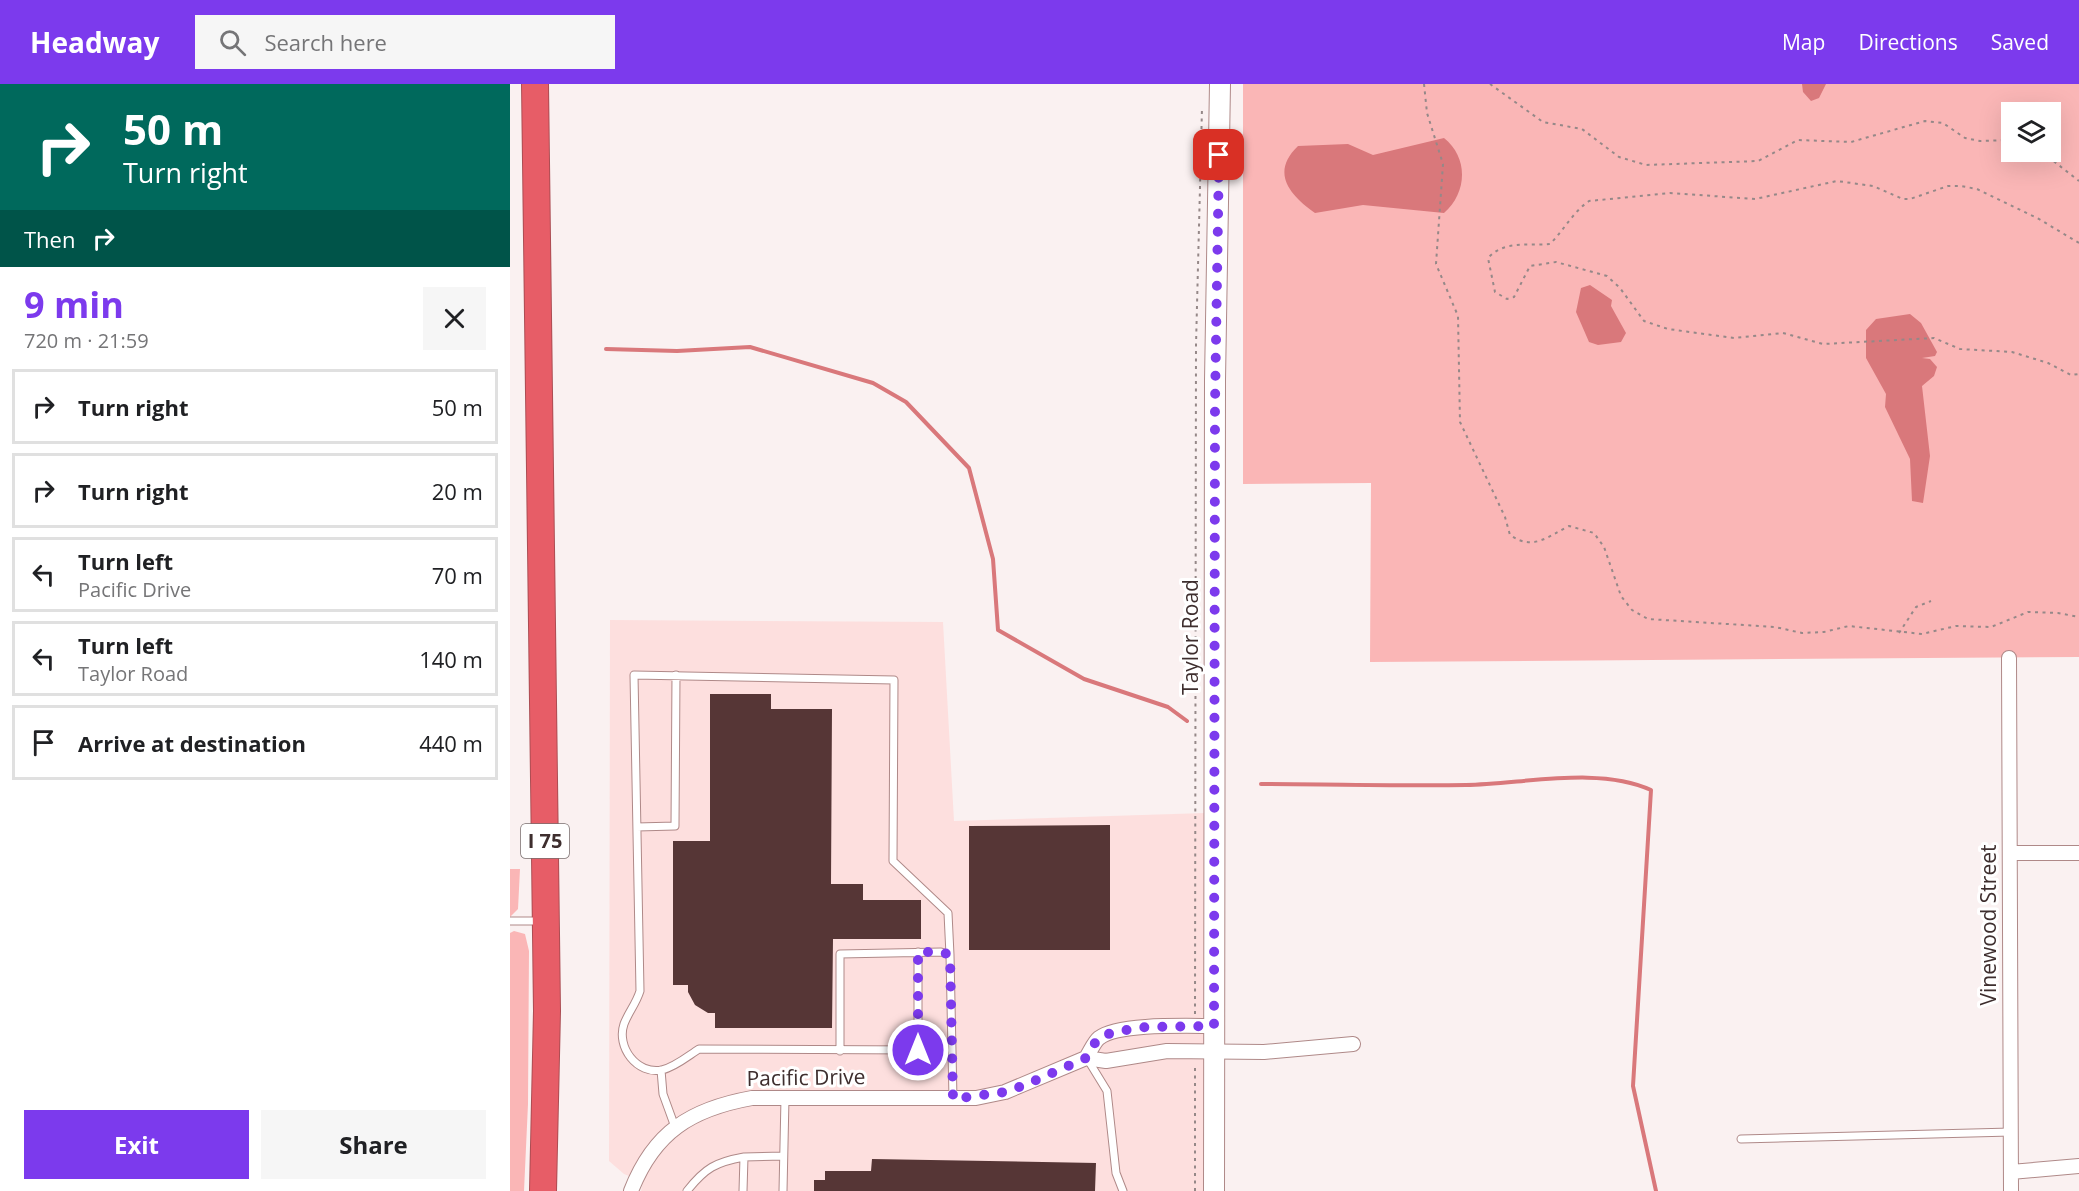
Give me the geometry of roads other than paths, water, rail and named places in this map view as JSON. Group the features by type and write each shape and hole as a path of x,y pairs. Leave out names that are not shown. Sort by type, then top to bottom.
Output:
{"highway":[{"name":"I 75","path":"535,84 546,922 543,1191"}],"street":[{"name":"Taylor Road","path":"1214,1191 1215,370 1220,84"},
{"name":"Vinewood Street","path":"2009,658 2011,1191"},
{"path":"2010,853 2079,853"},
{"name":"Pacific Drive","path":"1086,1058 1098,1038 1114,1032 1146,1027 1214,1026"},
{"name":"Pacific Drive","path":"631,1191 647,1156 662,1138 698,1113 723,1103 752,1098 953,1099 1005,1092 1086,1058 1106,1061 1167,1051 1264,1052 1353,1044"},
{"path":"2011,1172 2079,1166"}],"lane":[{"path":"918,952 918,1050 699,1049 661,1070 639,1065 628,1055 623,1040 623,1026 635,1008 640,991 634,675 894,680 893,861 948,913 953,1099"},
{"path":"637,827 675,826 676,675"},
{"path":"510,921 546,922"},
{"path":"840,1051 840,954 941,952 950,955"},
{"path":"1086,1058 1107,1090 1116,1173 1123,1191"},
{"path":"661,1070 663,1094 675,1127"},
{"path":"783,1191 785,1098"},
{"path":"1742,1139 2011,1132"},
{"path":"687,1191 718,1161 744,1157 783,1156"},
{"path":"743,1191 744,1157"}],"waterway":[{"path":"606,349 677,351 750,347 873,383 906,402 969,468 993,559 998,630 1084,679 1168,707 1187,721"},
{"path":"1261,784 1466,785 1585,778 1608,779 1651,790 1633,1086 1656,1191"}]}
